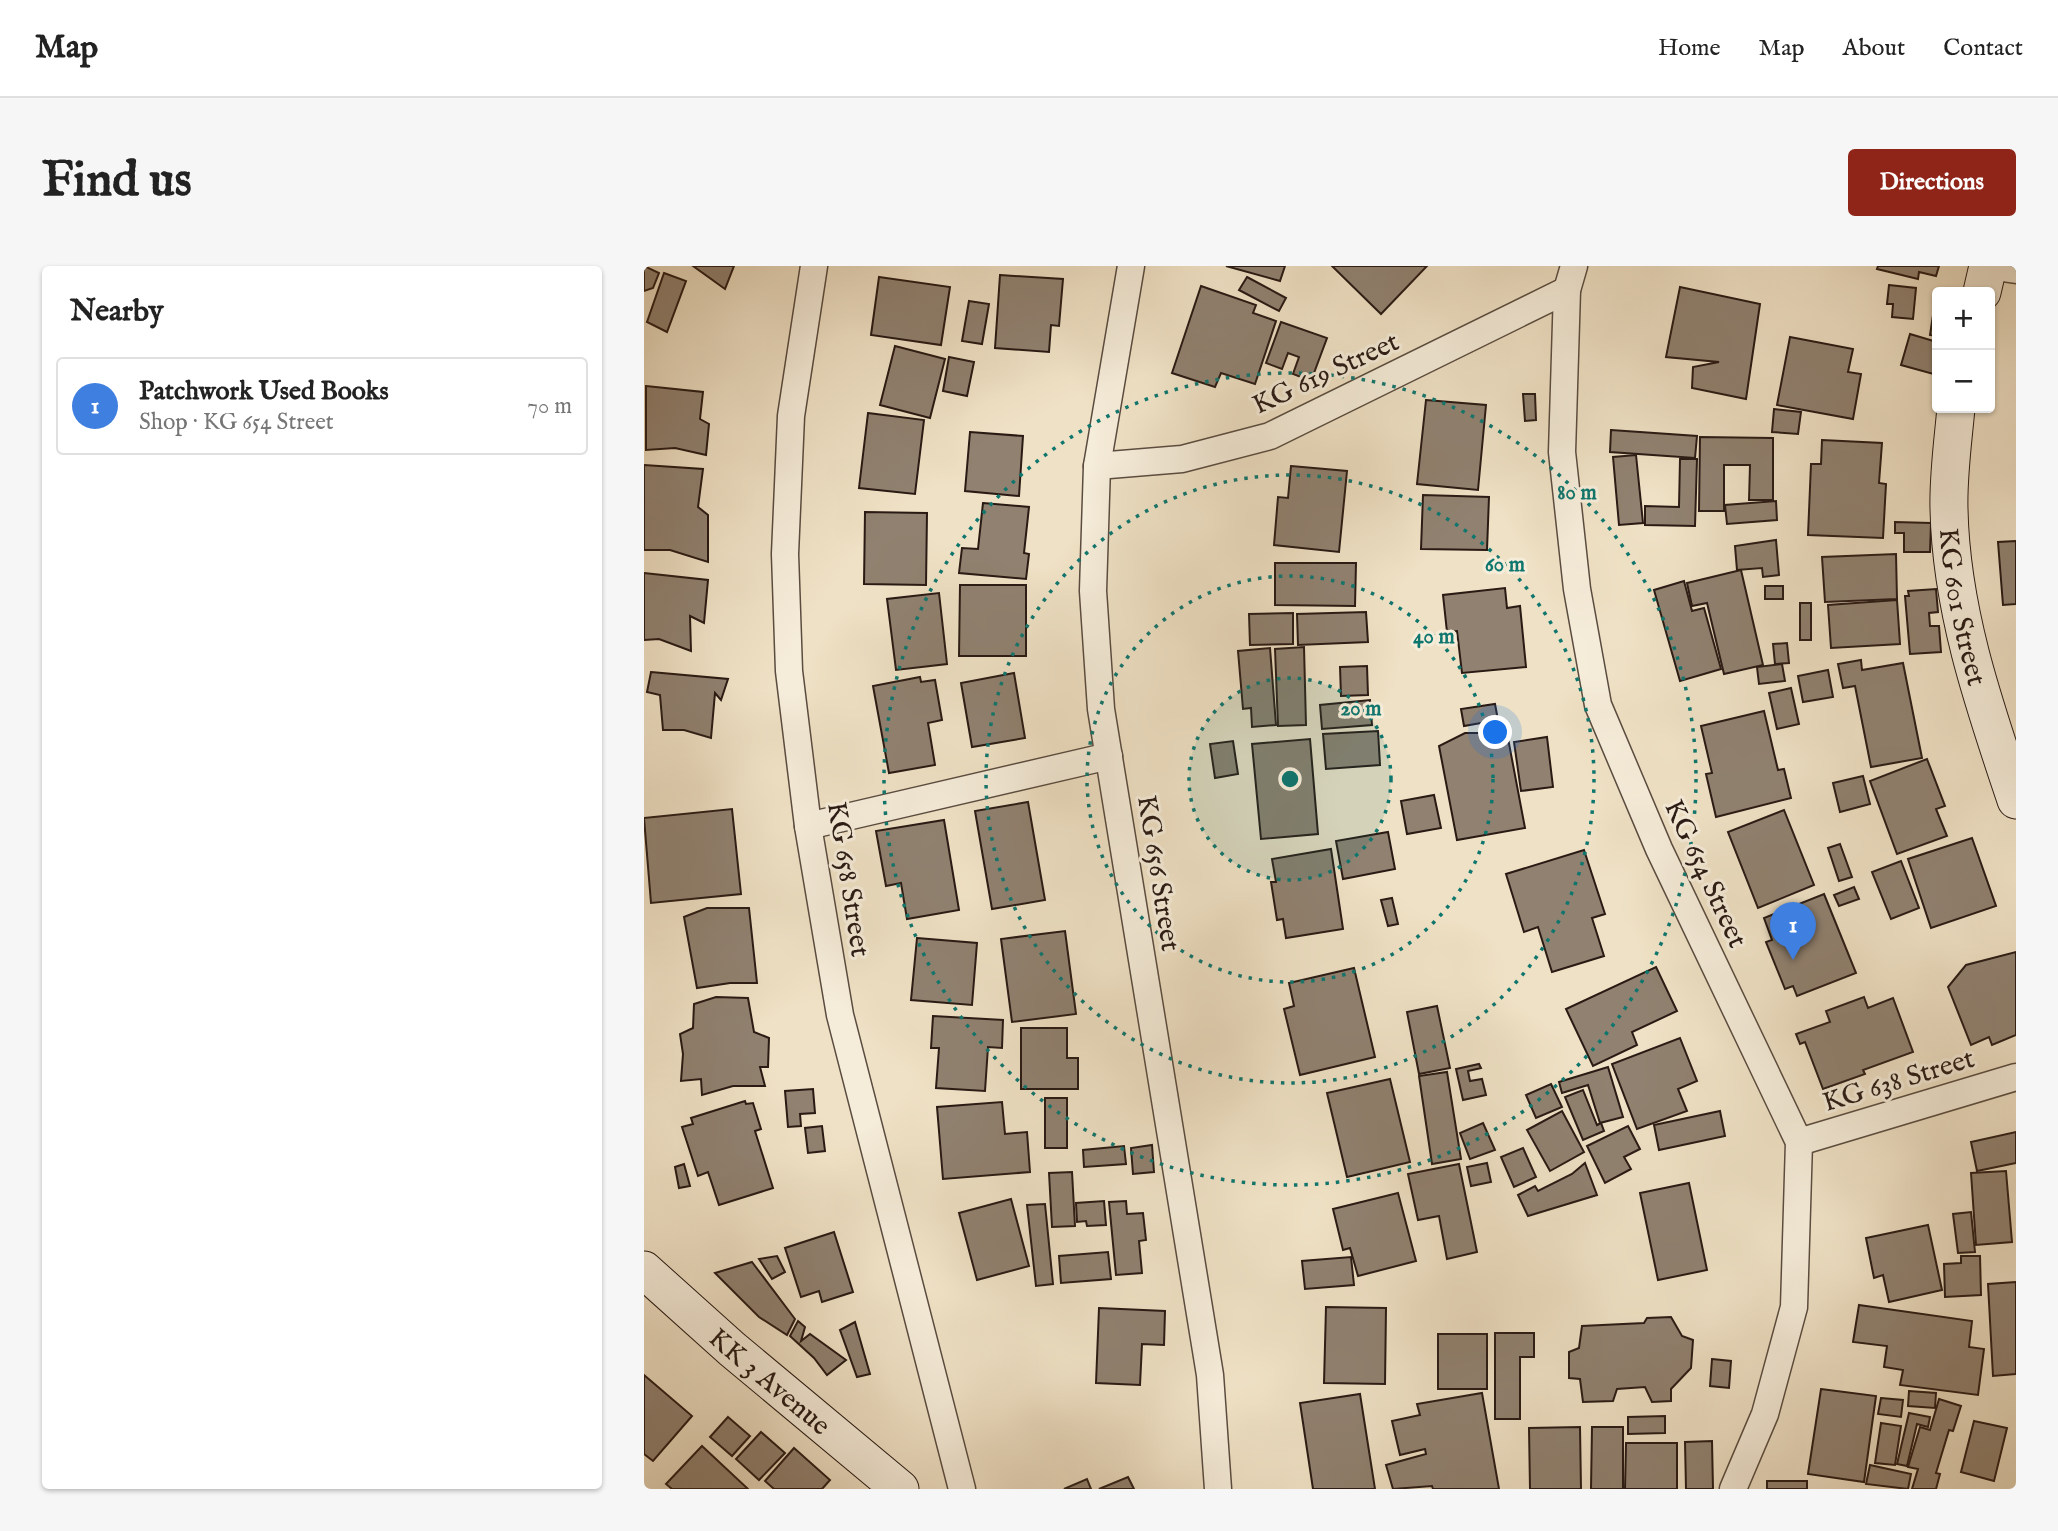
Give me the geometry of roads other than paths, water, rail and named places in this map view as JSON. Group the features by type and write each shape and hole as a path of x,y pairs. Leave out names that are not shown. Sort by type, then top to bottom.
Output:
{"main road":[{"path":"1983,287 1988,266"},
{"name":"KG 601 Street","path":"1956,413 1949,508 1957,601 1985,709 2016,800"},
{"name":"KK 3 Avenue","path":"644,1270 732,1349 900,1489"}],"street":[{"name":"KG 658 Street","path":"814,266 791,416 785,554 789,671 808,826 840,1015 962,1489"},
{"name":"KG 656 Street","path":"1131,266 1097,466 1093,591 1101,709 1210,1375 1219,1489"},
{"path":"1988,266 2016,270"},
{"name":"KG 619 Street","path":"1097,466 1182,458 1270,436 1570,278"},
{"name":"KG 654 Street","path":"1570,278 1562,452 1577,589 1598,705 1659,849 1799,1142 1794,1307 1765,1414 1733,1489"},
{"path":"808,826 1110,756"},
{"name":"KG 638 Street","path":"1799,1142 2016,1076"}],"place":[{"name":"Patchwork Used Books","path":"1793,960"}]}
